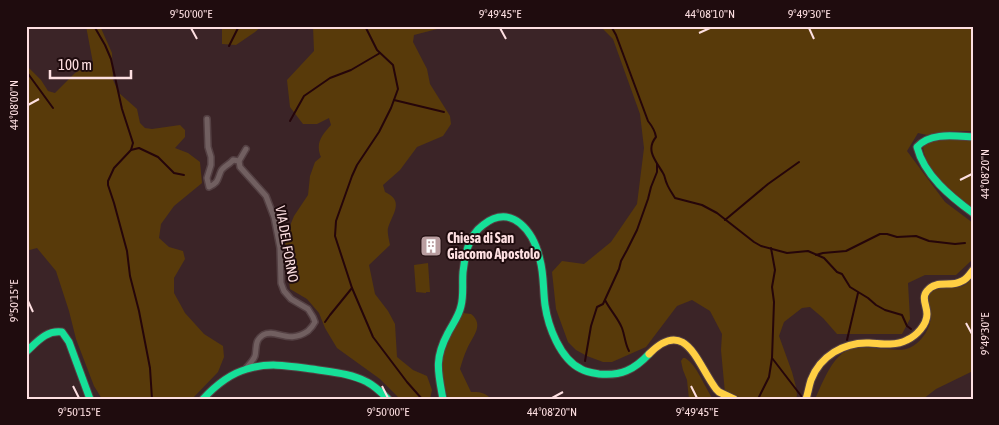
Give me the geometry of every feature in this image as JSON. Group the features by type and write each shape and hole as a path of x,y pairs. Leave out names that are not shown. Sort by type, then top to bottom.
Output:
{"street":[{"path":"207,119 211,157 207,178 209,188 216,183 222,170 233,160 239,161 246,149"},
{"path":"973,137 935,136 921,141 917,147 919,155 935,181 951,198 973,213"},
{"name":"VIA DEL FORNO","path":"239,161 246,174 266,196 274,217 280,248 284,291 291,299 308,309 315,322 313,327 299,336 290,338 275,334 261,336 256,344 255,356 245,370"},
{"path":"444,399 438,376 438,360 444,340 462,304 465,257 468,243 482,225 489,220 501,216 514,218 529,233 540,261 547,318 551,329 563,352 580,369 611,374 630,370 637,366 655,346 668,340 678,339 689,347 716,389 734,399"},
{"path":"806,399 811,381 820,365 834,351 851,344 898,344 911,338 926,320 927,315 923,298 928,290 938,284 962,283 973,270"},
{"path":"26,352 46,335 57,331 62,332 69,342 90,399"},
{"path":"203,399 215,387 231,376 264,365 342,374 359,378 368,382 388,399"}],"shaded area":[{"path":"86,26 100,26 112,53 113,80 119,93 137,109 140,123 145,128 152,129 180,125 185,130 185,137 175,148 188,153 200,162 202,183 174,206 161,224 159,238 169,247 183,251 185,259 174,278 174,293 185,313 204,334 223,346 224,357 218,372 192,399 102,399 94,386 76,339 56,271 37,248 26,251 26,65 41,80 48,91 55,93 75,73 93,63"},
{"path":"222,26 262,26 236,45 222,44"},
{"path":"313,26 455,26 455,28 441,28 414,35 413,42 427,69 430,84 450,116 451,124 443,136 417,147 400,170 383,185 385,192 394,199 396,204 388,228 390,245 369,265 375,294 395,324 397,357 413,370 427,376 432,390 430,399 400,399 380,379 337,348 325,328 319,313 307,299 290,289 285,238 294,216 308,195 310,176 315,162 321,157 319,143 331,125 329,118 317,124 303,124 290,107 287,80 314,51"},
{"path":"590,26 973,26 973,131 951,131 927,135 918,133 907,151 945,202 973,223 973,259 956,275 925,275 908,283 910,319 902,334 837,334 810,307 802,308 784,322 779,336 792,372 796,387 796,399 730,399 725,393 721,350 722,334 710,311 692,300 677,306 646,347 612,362 603,362 576,350 568,342 556,309 552,272 562,261 584,264 611,242 637,204 644,148 640,114 613,39 602,28"},
{"path":"939,140 973,140 973,208 942,185 928,164 923,147 928,142"},
{"path":"428,263 430,292 416,292 414,265"},
{"path":"973,277 973,371 936,389 923,399 815,399 829,369 846,351 853,348 866,347 901,350 913,346 923,337 929,325 931,313 928,299 931,292 945,286 963,286"},
{"path":"463,313 471,314 475,318 477,327 460,369 471,392 479,392 491,399 448,399 441,360 456,322"},
{"path":"683,358 693,366 713,399 689,399 687,380 681,361"}],"waterway":[{"path":"94,26 111,59 122,109 133,143 131,150 114,168 108,185 127,251 130,276 150,368 152,399"},
{"path":"229,46 239,26"},
{"path":"365,26 377,50 393,65 398,89 379,132 352,176 336,221 335,236 352,288 373,337 422,399"},
{"path":"611,26 648,121 655,132 656,137 651,146 653,155 675,198 702,205 717,213 761,246 787,253 808,251 824,258 837,272 842,274 850,287 885,310 902,315 907,326 911,329"},
{"path":"290,121 304,96 330,78 351,70 380,53"},
{"path":"26,71 53,108"},
{"path":"394,100 444,112"},
{"path":"131,150 139,148 158,157 174,173 184,175"},
{"path":"725,220 768,184 799,162"},
{"path":"585,361 591,326 597,307 603,304 621,261 637,230 657,172 657,164"},
{"path":"816,255 846,251 880,234 897,237 916,236 929,241 955,244 965,243"},
{"path":"758,399 769,377 772,358 774,302 772,287 775,270 771,248"},
{"path":"325,322 352,288"},
{"path":"847,340 858,293"},
{"path":"605,300 620,324 629,351"},
{"path":"772,358 802,397"}],"traffic: fast":[{"path":"973,137 936,137 922,142 917,147 932,176 947,192 973,213"},
{"path":"443,399 438,366 439,358 444,342 461,306 466,253 478,229 494,219 503,217 520,223 533,239 541,265 545,305 549,322 556,341 567,358 583,370 599,374 614,374 627,371 649,354"},
{"path":"26,352 46,335 62,332 69,342 90,399"},
{"path":"203,399 228,377 240,371 271,365 340,373 354,377 367,382 388,399"}],"traffic: slow":[{"path":"806,399 815,371 827,357 851,345 860,343 893,344 910,338 920,330 927,318 924,296 927,291 935,285 958,283 967,278 973,270"},
{"path":"649,354 662,344 672,340 681,342 696,357 716,389 734,399"}],"place":[{"name":"Chiesa di San Giacomo Apostolo","path":"431,246"}]}
